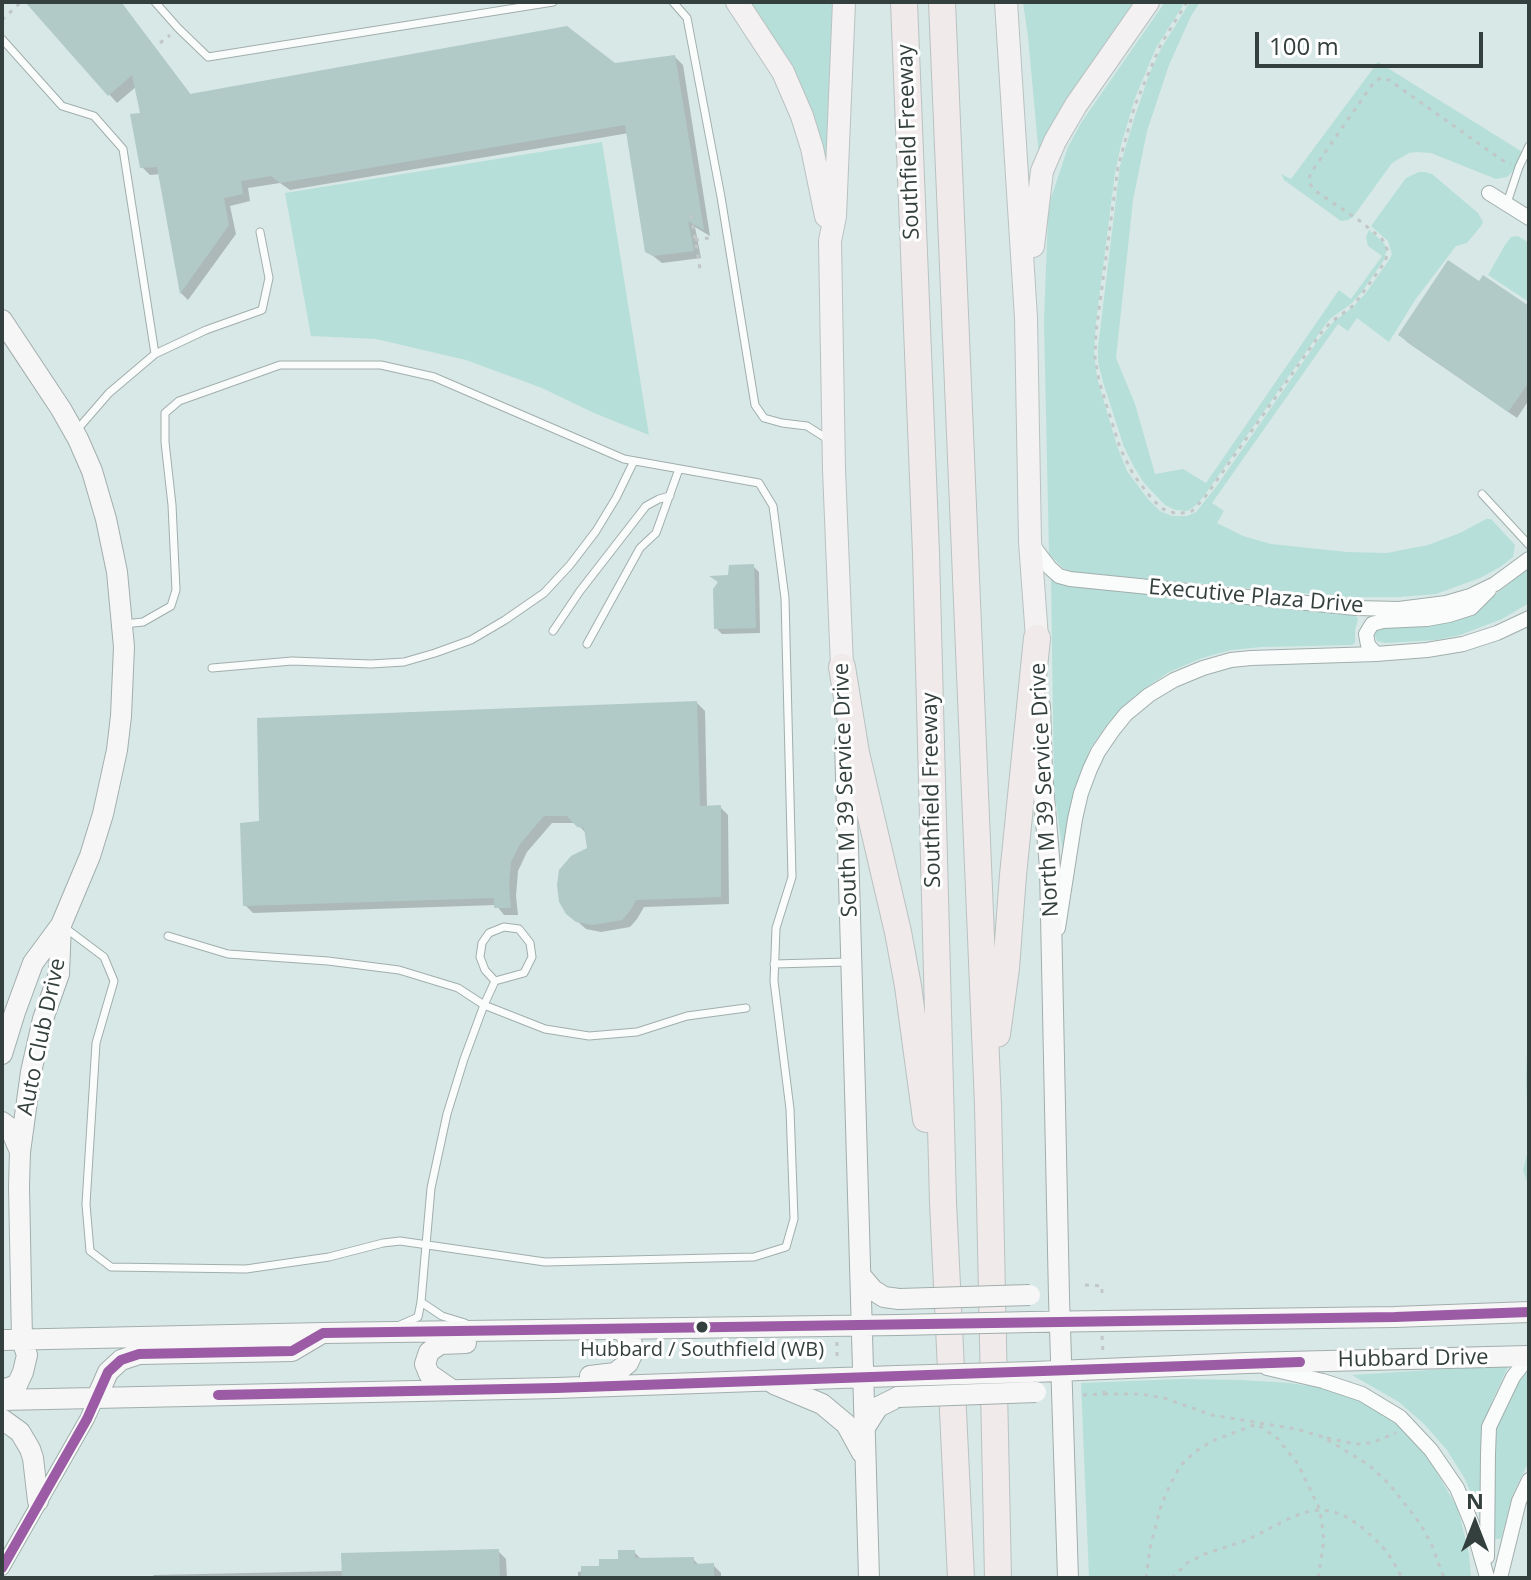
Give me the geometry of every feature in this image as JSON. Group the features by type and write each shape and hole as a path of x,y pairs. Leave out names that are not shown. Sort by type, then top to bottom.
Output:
{"highway":[{"name":"Southfield Freeway","path":"904,2 926,553 943,1202 961,1578"},
{"name":"Southfield Freeway","path":"942,2 988,1105 998,1578"},
{"path":"988,1105 1006,968 1037,638"},
{"path":"842,667 856,753 908,986 926,1124 943,1202"}],"main road":[{"path":"737,2 783,72 802,116 823,196 830,241"},
{"name":"South M 39 Service Drive","path":"842,667 830,241 835,216 844,2"},
{"name":"North M 39 Service Drive","path":"1006,2 1026,318 1030,542 1037,638"},
{"path":"1026,318 1042,171 1076,105 1148,2"}],"street":[{"path":"1489,193 1529,218"},
{"name":"Auto Club Drive","path":"2,320 43,380 92,471 117,572 123,690 113,772 90,856 61,925 33,963 2,1054"},
{"name":"Executive Plaza Drive","path":"1030,542 1050,568 1059,576 1070,579 1356,608 1399,609 1446,603 1495,584"},
{"name":"Executive Plaza Drive","path":"1376,654 1368,645 1366,634 1372,624 1427,619 1471,608 1495,584 1529,559"},
{"path":"1053,964 1081,793 1098,752 1113,730 1126,714 1149,695 1174,680 1231,660 1427,650 1463,644 1529,618"},
{"name":"North M 39 Service Drive","path":"1037,638 1042,773 1050,868 1068,1578"},
{"name":"South M 39 Service Drive","path":"842,667 869,1578"},
{"name":"Auto Club Drive","path":"2,1390 17,1385 27,1355 12,1340 11,1248 31,1072 43,1019 59,974 61,925"},
{"path":"2,1063 31,1072"},
{"path":"2,1122 10,1128 20,1152"},
{"path":"861,1276 884,1297 899,1299 1030,1295 1042,1292 1050,1285 1059,1264"},
{"name":"Hubbard Drive","path":"12,1340 1395,1317 1529,1312"},
{"path":"544,1388 568,1378 615,1373 628,1363 634,1350 630,1338 620,1329"},
{"path":"452,1390 429,1374 425,1364 429,1352 440,1344 561,1341 587,1330"},
{"path":"2,1568 87,1419 108,1372 121,1360 139,1354 292,1351 323,1333"},
{"path":"1487,1578 1489,1427 1513,1377 1529,1356"},
{"name":"Hubbard Drive","path":"2,1400 544,1388 864,1376 1034,1382 1062,1371 1529,1356"},
{"path":"1247,1363 1323,1381 1362,1394 1400,1417 1431,1450 1457,1488 1472,1524 1487,1578"},
{"path":"767,1381 822,1404 846,1424 866,1463"},
{"path":"864,1429 878,1407 898,1397 1034,1382 1063,1412"},
{"path":"2,1419 20,1432 30,1449 38,1501"},
{"path":"1500,1578 1519,1501 1529,1480"}],"lane":[{"path":"155,2 208,57 553,2"},
{"path":"673,2 687,18 721,197 755,405 764,418 807,426 834,443"},
{"path":"2,39 62,106 94,116 123,149 155,354"},
{"path":"1507,204 1529,146"},
{"path":"74,433 109,393 155,354 206,330 262,310 269,278 260,232"},
{"path":"61,925 104,957 114,981 96,1043 86,1204 90,1251 111,1267 246,1269 329,1257 400,1241 545,1262 754,1257 786,1247 794,1219 790,1109 774,981 776,928 792,877 785,598 773,506 759,483 624,459 434,377 381,365 280,365 179,401 165,413 176,590 171,606 143,622 122,624"},
{"path":"212,668 292,661 404,662 471,640 544,593 558,578 596,531 634,461"},
{"path":"587,644 640,548 656,533 679,469"},
{"path":"1482,494 1529,545"},
{"path":"553,631 646,506 670,496"},
{"path":"383,1332 418,1317 431,1188 447,1114 464,1059 495,981 524,973 532,957 530,943 519,929 504,927 489,933 482,943 480,957 485,970 495,981"},
{"path":"168,936 228,954 399,970 458,988 484,1005 545,1029 589,1036 637,1032 687,1016 746,1008"},
{"path":"774,964 852,962"},
{"path":"421,1302 442,1316 464,1323 646,1320 687,1329"}],"path":[{"path":"1187,2 1161,44 1135,105 1118,167 1096,332 1095,357 1099,381 1120,448 1133,474 1163,509 1177,514 1192,511 1205,497 1321,333 1354,305 1385,262 1388,251 1382,239 1314,190 1309,182 1310,174 1374,82 1381,78 1389,80 1502,160 1519,167"},
{"path":"2,20 20,3"},
{"path":"160,43 171,34"},
{"path":"691,215 700,269"},
{"path":"693,239 718,236"},
{"path":"1085,1285 1102,1286 1102,1295"},
{"path":"1102,1333 1103,1356"},
{"path":"837,1338 837,1362"},
{"path":"1103,1381 1104,1394"},
{"path":"1083,1395 1141,1394 1212,1415 1296,1429 1355,1444 1371,1443 1394,1435 1407,1424"},
{"path":"1257,1424 1277,1438 1298,1464 1320,1510 1324,1540 1318,1578"},
{"path":"1146,1578 1161,1506 1180,1466 1212,1441 1257,1424"},
{"path":"1323,1437 1369,1465 1390,1485 1419,1522 1444,1578"},
{"path":"1172,1578 1187,1563 1205,1554 1247,1540 1292,1517 1320,1510 1349,1518 1364,1529 1382,1546 1402,1578"}],"green space":[{"path":"749,2 835,2 830,207 814,118 805,94 789,60"},
{"path":"1023,2 1136,2 1039,156 1028,37"},
{"path":"1165,2 1185,2 1156,48 1135,98 1121,145 1096,322 1094,351 1097,378 1127,471 1160,511 1172,516 1187,516 1196,512 1319,339 1366,293 1389,260 1392,254 1388,241 1371,226 1406,178 1425,172 1432,174 1478,213 1483,222 1481,226 1467,243 1456,246 1415,300 1389,342 1357,318 1348,331 1338,324 1212,503 1224,511 1217,523 1243,536 1271,544 1347,552 1387,553 1428,545 1491,519 1515,545 1513,557 1500,567 1436,594 1346,597 1072,572 1049,554 1044,322 1051,198 1068,147 1081,123"},
{"path":"1190,2 1200,2 1169,65 1147,131 1133,200 1116,358 1135,404 1155,474 1183,469 1206,483 1339,290 1351,299 1382,256 1368,246 1366,237 1369,230 1387,248 1384,260 1361,293 1325,325 1204,496 1187,511 1165,505 1134,467 1124,447 1103,382 1098,347 1120,166 1150,72"},
{"path":"1378,62 1524,153 1512,172 1507,177 1496,179 1431,153 1409,153 1392,163 1353,217 1341,221 1284,180 1281,174 1291,179"},
{"path":"602,142 649,435 542,388 466,360 376,339 311,336 285,193"},
{"path":"1518,236 1529,243 1529,302 1488,275 1511,237"},
{"path":"1529,568 1529,603 1502,619 1460,635 1436,640 1377,641 1374,633 1377,628 1483,604"},
{"path":"1051,575 1083,585 1354,615 1358,618 1355,643 1231,650 1169,672 1144,689 1124,705 1090,749 1076,793 1064,861 1054,789"},
{"path":"1529,994 1529,1147 1526,1080"},
{"path":"1529,1147 1529,1187 1523,1170"},
{"path":"1509,1365 1484,1425 1480,1457 1482,1501 1474,1501 1447,1450 1424,1424 1399,1402 1352,1375"},
{"path":"1529,1366 1529,1461 1513,1494 1501,1539 1495,1539 1495,1428 1511,1387"},
{"path":"1181,1379 1290,1383 1334,1390 1374,1408 1422,1447 1458,1509 1469,1554 1471,1578 1089,1578 1081,1383"}],"building":[{"path":"25,2 121,2 190,94 567,26 615,63 675,55 704,230 688,221 694,251 653,256 645,252 625,125 280,183 271,176 241,181 243,194 224,198 229,225 180,294 157,167 140,168 130,114 140,113 132,75 108,96"},
{"path":"1448,260 1479,281 1483,275 1529,306 1529,382 1508,412 1398,335"},
{"path":"754,564 756,628 714,629 713,589 718,582 709,576 728,575 729,565"},
{"path":"697,701 700,806 721,805 721,897 636,900 622,920 592,925 576,922 566,914 559,902 557,885 559,870 571,856 587,848 584,828 577,827 567,816 544,816 520,844 511,862 511,908 494,908 494,898 243,906 240,823 259,821 257,718"},
{"path":"499,1549 500,1578 342,1578 341,1553"},
{"path":"618,1550 635,1550 635,1558 694,1557 694,1564 714,1563 714,1578 581,1578 581,1566 599,1566 599,1559 618,1559"}],"transit line":[{"path":"2,1568 87,1419 108,1372 121,1360 139,1354 292,1351 323,1333 1395,1317 1529,1312"},
{"path":"218,1395 556,1388 1300,1362"}],"place":[{"name":"Hubbard / Southfield (WB)","path":"702,1327"}]}
